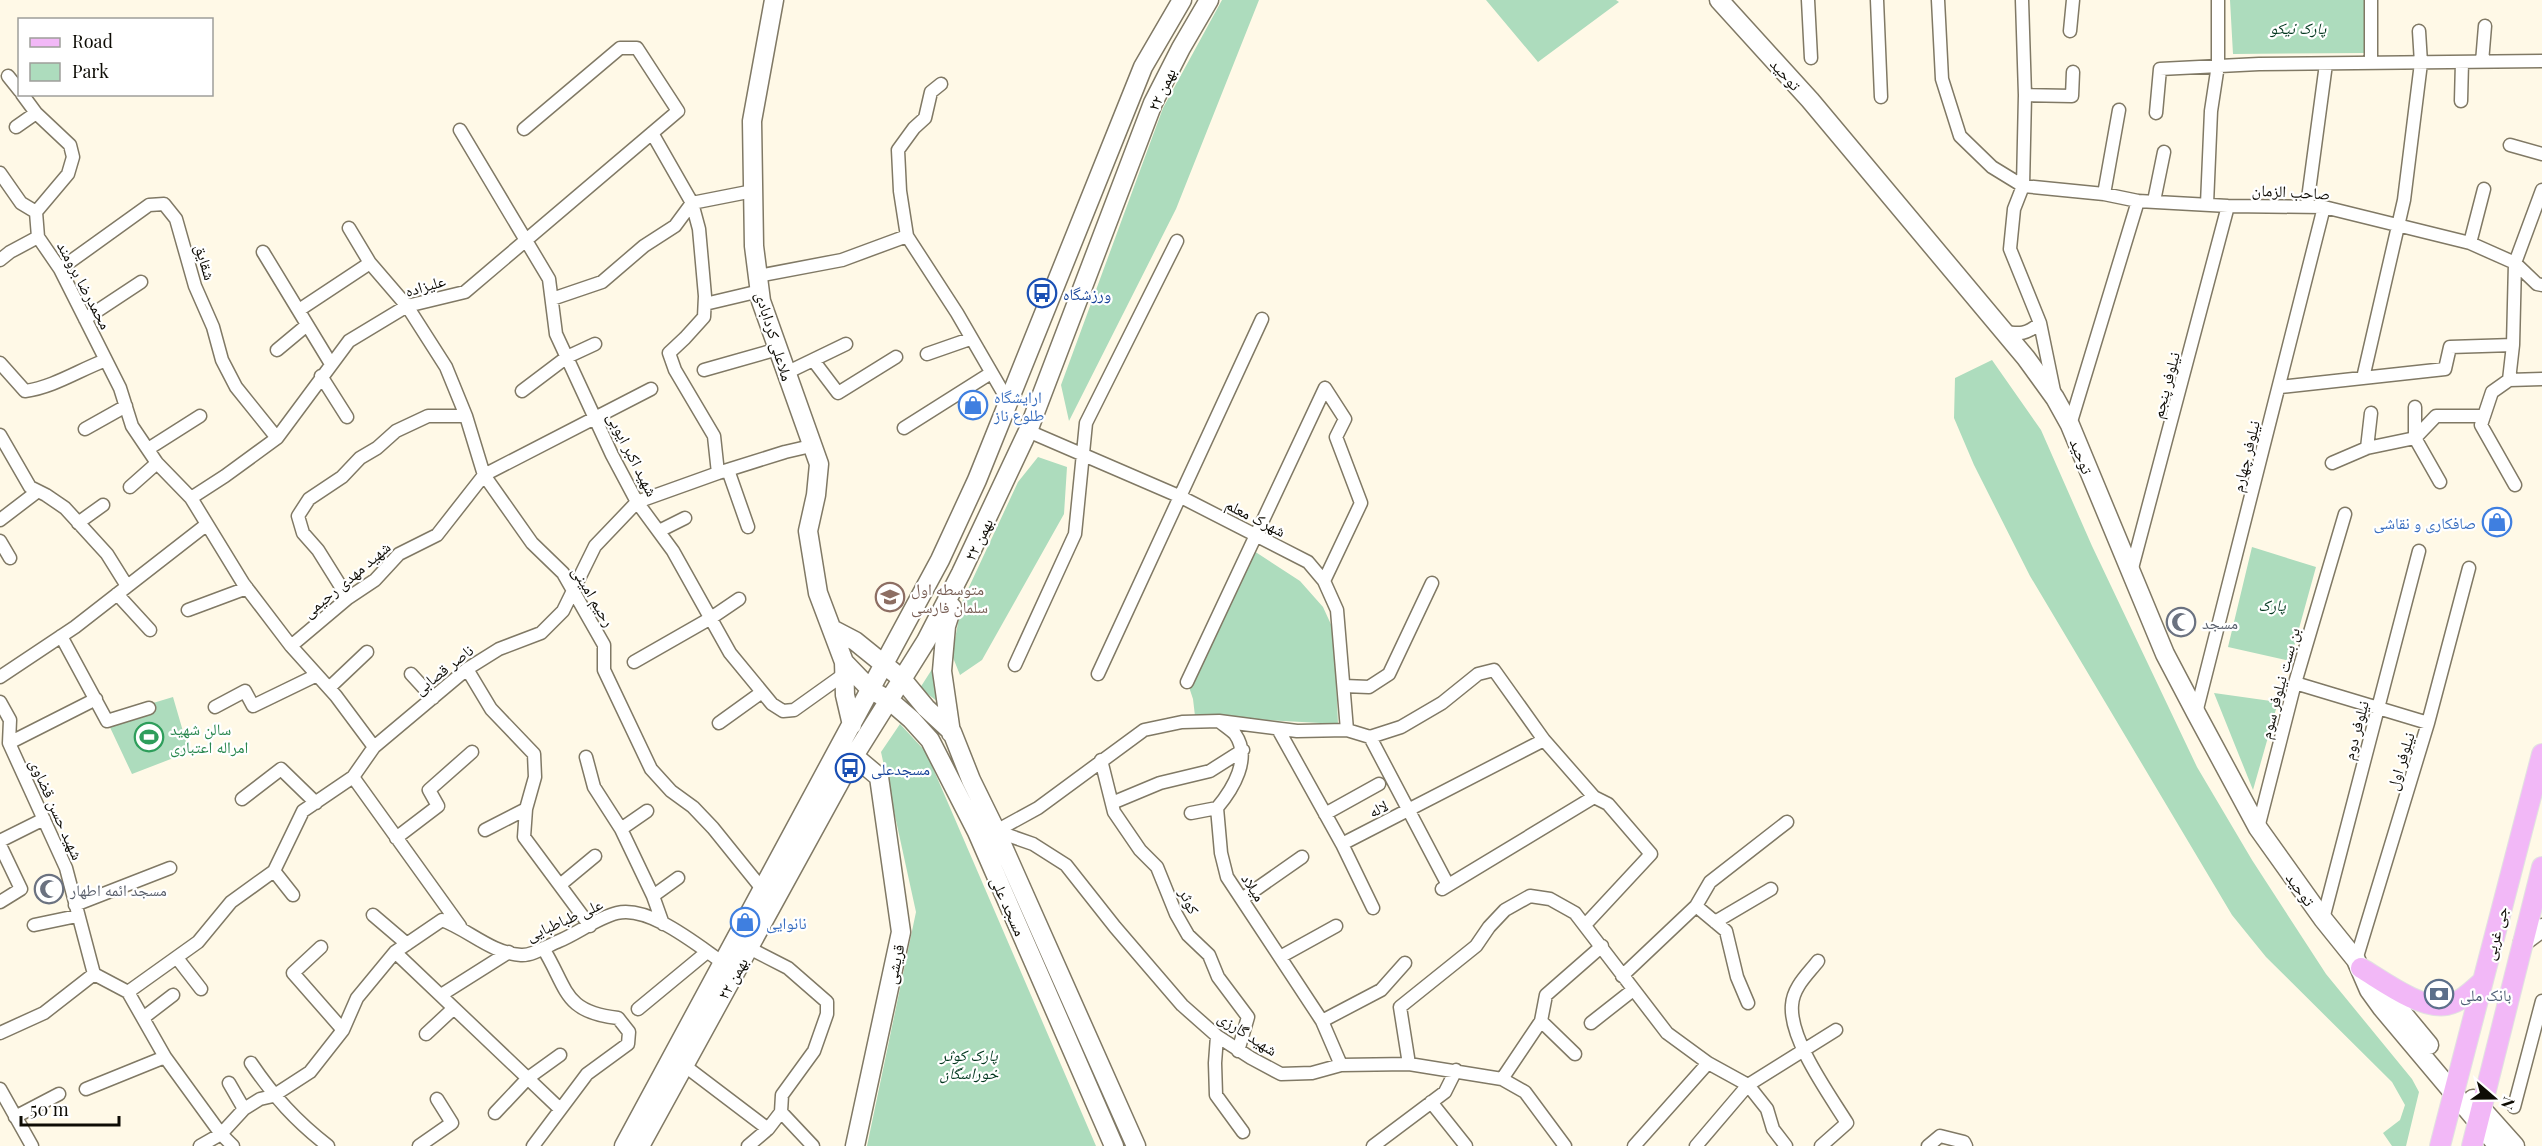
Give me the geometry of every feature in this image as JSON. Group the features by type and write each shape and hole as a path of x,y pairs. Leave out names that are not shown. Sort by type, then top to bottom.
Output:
{"main road":[{"name":"ملاعلی کردابادی","path":"774,0 752,121 754,246 759,284 778,350 819,465 816,495 808,531 818,592 843,668 852,725"},
{"name":"۲۲ بهمن","path":"624,1146 715,957 763,890 940,560 977,480 1143,67 1182,0"},
{"name":"۲۲ بهمن","path":"640,1146 858,750 926,641 961,573 1028,431 1159,91 1209,0"},
{"name":"توحید","path":"1719,0 1810,100 2026,358 2055,398 2070,425 2166,654 2258,828 2323,919 2358,964 2381,985 2455,1087 2479,1115"},
{"path":"1138,80 1159,91"},
{"name":"مسجد علی","path":"961,573 946,626 942,652 944,693 952,732 971,780 996,831 1136,1146"},
{"path":"832,629 855,641 902,679 926,708 952,732 933,747"},
{"name":"مسجد علی","path":"843,668 889,700 911,719 933,747 977,831 1114,1146"},
{"path":"858,750 886,725 898,720 911,719"},
{"name":"قریشی","path":"855,1146 901,932 879,777 858,750"},
{"name":"جی غربی","path":"2440,1146 2542,754"},
{"name":"جی غربی","path":"2472,1146 2542,867"},
{"path":"2523,942 2542,928"},
{"path":"2358,964 2406,995 2430,1005 2448,1005 2464,998 2483,981"},
{"path":"1102,1117 1119,1108"},
{"path":"2479,1115 2498,1146"},
{"path":"2479,1115 2515,1146"}],"street":[{"path":"1808,0 1811,58"},
{"path":"1877,0 1881,97"},
{"path":"1938,0 1942,79 1960,136 1992,167 2023,186"},
{"path":"2022,0 2025,95 2023,186 2014,210 2010,249 2040,323 2055,398"},
{"path":"2070,31 2073,0"},
{"path":"2206,204 2211,111 2218,65 2218,0"},
{"path":"2370,63 2371,0"},
{"path":"2482,62 2485,26"},
{"path":"2363,378 2399,224 2421,63 2419,31"},
{"name":"علیزاده","path":"191,498 276,438 349,341 407,306 465,292 678,111 637,48 620,48 524,129"},
{"path":"2156,113 2160,69 2218,65 2542,61"},
{"path":"2461,101 2462,62"},
{"path":"2307,206 2326,64"},
{"path":"2025,95 2072,96 2073,72"},
{"path":"8,76 18,89"},
{"path":"941,84 931,92 925,118 914,128 898,150 900,191 908,236 957,313 1008,401"},
{"path":"0,172 21,203 36,212 68,174 73,157 70,145 36,113 23,96"},
{"path":"2104,194 2119,110"},
{"path":"16,127 36,113"},
{"name":"شهید اکبر ایوبی","path":"460,130 549,279 556,334 612,455 638,502 673,550 730,653 771,704 783,711 794,710 843,668"},
{"path":"652,133 692,203 699,229 705,304 704,317 669,352 675,370 714,436 723,471 748,526"},
{"path":"2510,145 2542,154"},
{"path":"2154,201 2164,152"},
{"name":"صاحب الزمان","path":"2023,186 2104,194 2138,201 2228,206 2324,207 2470,243 2515,263 2536,284 2542,285"},
{"path":"2470,243 2484,189"},
{"path":"2509,380 2513,345 2515,263 2542,190"},
{"path":"552,299 602,282 644,246 675,226 692,203 753,191"},
{"path":"2070,425 2138,201"},
{"name":"شقایق","path":"60,269 149,205 164,204 176,219 195,286 213,327 222,360 236,387 276,438"},
{"name":"نیلوفر پنجم","path":"2131,572 2228,206"},
{"name":"نیلوفر چهارم","path":"2196,713 2324,207"},
{"name":"محمدرضا برومند","path":"36,212 38,237 60,269 120,388 132,426 157,463 191,498 247,588 291,646 329,688 374,747"},
{"name":"رحیم امینی","path":"349,228 369,263 407,306 446,367 484,475 532,543 563,573 604,645 604,670 651,769 671,791 693,807 706,821 763,890"},
{"path":"705,304 759,284 842,260 908,236"},
{"path":"0,260 38,237"},
{"path":"1015,665 1075,534 1086,423 1177,241"},
{"path":"263,252 331,364"},
{"path":"299,310 369,263"},
{"path":"85,319 141,282"},
{"path":"1098,674 1262,319"},
{"path":"2002,330 2023,334 2040,323"},
{"path":"277,350 308,325"},
{"path":"927,354 970,339"},
{"path":"522,391 567,357 595,344"},
{"path":"786,373 846,344"},
{"path":"2280,387 2445,369 2450,347 2513,345"},
{"path":"704,370 778,350"},
{"path":"813,360 838,393 896,357"},
{"path":"0,364 26,391 44,388 106,360"},
{"path":"904,428 991,373"},
{"path":"321,376 347,417"},
{"path":"2515,485 2481,425 2492,392 2509,380 2542,379"},
{"path":"1187,682 1325,388 1345,419 1336,437 1361,503 1324,581"},
{"name":"شهید مهدی رحیمی","path":"291,646 348,598 375,580 399,554 438,535 484,475 543,447 651,389"},
{"path":"85,429 126,406"},
{"path":"2415,407 2415,438 2440,482"},
{"path":"2367,447 2371,413"},
{"path":"148,449 200,416"},
{"path":"348,598 318,550 303,533 298,516 309,499 342,477 360,458 377,448 396,431 428,416 465,416"},
{"path":"2332,463 2367,447 2415,438 2436,416 2484,416"},
{"name":"شهرک معلم","path":"1028,431 1181,497 1308,562 1324,581 1337,610 1347,730"},
{"path":"0,435 30,487 65,508 107,554 127,586"},
{"path":"638,502 723,471 812,446"},
{"path":"130,487 157,463"},
{"path":"0,520 38,491"},
{"name":"ناصر قصابی","path":"274,871 303,812 353,777 374,747 467,669 499,649 541,633 563,612 595,546 638,502"},
{"path":"78,523 103,505"},
{"name":"بن بست نیلوفر سوم","path":"2258,828 2295,683 2345,514"},
{"path":"659,531 685,518"},
{"path":"0,676 61,636 206,525"},
{"path":"0,541 10,558"},
{"name":"نیلوفر دوم","path":"2323,919 2419,551"},
{"name":"نیلوفر اول","path":"2358,964 2428,723 2469,568"},
{"path":"1344,686 1369,687 1389,674 1432,583"},
{"path":"188,610 247,588"},
{"path":"117,594 150,630"},
{"path":"634,662 740,599"},
{"path":"61,636 107,721 149,708"},
{"path":"329,688 367,652"},
{"path":"467,669 491,709 534,754 536,777 526,809 524,837 590,926"},
{"path":"996,831 1038,808 1144,730 1182,722 1219,721 1278,729 1347,730 1370,737 1401,727 1442,703 1478,674 1494,670 1544,740 1594,797 1608,804 1651,854 1585,924"},
{"path":"411,674 433,698"},
{"path":"214,706 245,691 253,706 317,675"},
{"path":"2295,683 2428,723"},
{"path":"719,723 762,692"},
{"path":"9,743 96,699"},
{"name":"شهید حسن قضاوی","path":"0,702 10,720 9,743 66,867 94,974"},
{"path":"1191,813 1217,808 1228,795 1238,775 1243,750 1234,734 1219,721"},
{"path":"1278,729 1342,844 1373,908"},
{"path":"1370,737 1445,887 1594,797"},
{"name":"لاله","path":"1342,844 1544,740"},
{"path":"1112,803 1161,783 1210,771 1243,750"},
{"path":"396,838 438,806 429,790 472,752"},
{"path":"586,757 594,787 621,829 653,896 663,924"},
{"name":"کوثر","path":"1101,760 1114,812 1140,850 1157,867 1176,914 1188,935 1209,955 1218,977 1248,1017 1238,1051"},
{"path":"242,799 281,769 316,803"},
{"path":"353,777 460,926"},
{"path":"1325,814 1378,784"},
{"name":"میلاد","path":"1217,808 1221,854 1227,877 1322,1021 1341,1065"},
{"path":"485,830 526,809"},
{"path":"621,829 647,811"},
{"path":"0,902 21,889 0,843 44,819"},
{"path":"1622,976 1696,906 1710,882 1787,822"},
{"name":"شهید گارزی","path":"996,831 1033,844 1066,865 1115,927 1182,1005 1238,1051 1281,1074 1312,1073 1341,1065 1409,1064 1502,1079 1525,1092 1565,1146"},
{"path":"560,885 595,856"},
{"path":"1242,899 1302,857"},
{"path":"34,925 76,910 170,868"},
{"path":"128,992 198,942 231,902 274,871 294,895"},
{"path":"653,896 678,878"},
{"path":"1715,922 1771,889"},
{"path":"1409,1064 1400,1007 1476,946 1505,910 1530,896 1550,900 1575,913 1585,924 1667,1033 1708,1063 1748,1085 1767,1110 1773,1129 1786,1146"},
{"path":"1696,906 1726,931 1737,976 1748,1003"},
{"name":"علی طباطبایی","path":"460,926 493,948 523,956 576,934 618,913 640,914 663,924 715,957"},
{"path":"373,915 407,944"},
{"path":"200,1146 221,1134 244,1109 273,1096 310,1072 343,1030 357,998 395,952 442,920 460,926"},
{"path":"1280,957 1336,926"},
{"path":"1502,1079 1540,1021 1546,995 1602,946"},
{"path":"321,947 293,973 343,1030"},
{"path":"533,1146 587,1074 628,1044 629,1032 618,1018 601,1016 579,1008 567,995 543,948"},
{"path":"748,1146 768,1129 781,1112 782,1095 814,1051 827,1014 827,1002 788,968 749,948"},
{"path":"395,952 560,1109"},
{"path":"441,995 509,952"},
{"path":"638,1009 715,957"},
{"path":"177,958 201,989"},
{"path":"1818,961 1797,987 1792,1005 1803,1050 1847,1123 1821,1146"},
{"path":"1322,1021 1381,990 1390,977 1405,963"},
{"path":"0,1033 44,1013 94,974 128,992 165,1057 221,1134 233,1146"},
{"path":"1591,1023 1633,990"},
{"path":"143,1018 173,995"},
{"path":"2514,1107 2542,1001"},
{"path":"426,1034 454,1008"},
{"path":"1540,1021 1575,1054"},
{"path":"1696,1146 1748,1085 1836,1030"},
{"path":"1217,1036 1216,1095 1243,1132"},
{"path":"495,1113 528,1078 560,1055"},
{"path":"86,1089 165,1057"},
{"path":"251,1063 273,1096 304,1127 328,1146"},
{"path":"1634,1146 1708,1063"},
{"path":"685,1066 768,1129"},
{"path":"1373,1146 1445,1092 1456,1070"},
{"path":"229,1083 244,1109"},
{"path":"15,1117 59,1094"},
{"path":"2,1097 29,1142 17,1146"},
{"path":"419,1146 452,1123 437,1099"},
{"path":"1431,1102 1466,1146"},
{"path":"781,1112 813,1146"},
{"path":"1928,1146 1940,1136 1964,1142 1966,1146"}],"green space":[{"path":"1222,0 1259,0 1176,209 1069,421 1061,385 1163,108"},
{"path":"1486,0 1616,0 1619,2 1538,62"},
{"name":"پارک نیکو","path":"2230,0 2364,0 2366,53 2233,54"},
{"path":"1992,360 2041,430 2092,546 2197,767 2252,860 2326,974 2412,1079 2419,1092 2406,1146 2392,1146 2383,1133 2400,1120 2405,1105 2392,1082 2266,957 2232,915 2030,576 1974,465 1954,418 1955,378"},
{"path":"1038,457 1067,467 1064,514 982,660 960,675 952,655 962,602 1018,482"},
{"name":"پارک","path":"2252,547 2316,567 2290,661 2228,647"},
{"path":"1254,551 1300,581 1323,607 1334,631 1338,724 1195,716 1189,687"},
{"path":"936,663 938,702 920,688"},
{"path":"2214,693 2278,702 2253,790"},
{"name":"سالن شهید امراله اعتباری","path":"173,697 189,752 132,774 107,721 155,710 153,703"},
{"name":"پارک کوثر خوراسگان","path":"900,724 926,752 1096,1146 867,1146 916,912 881,752"}],"place":[{"name":"ورزشگاه","path":"1042,293"},
{"name":"ارایشگاه طلوع ناز","path":"973,405"},
{"name":"صافکاری و نقاشی","path":"2497,522"},
{"name":"متوسطه اول سلمان فارسی","path":"890,597"},
{"name":"مسجد","path":"2181,622"},
{"name":"سالن شهید امراله اعتباری","path":"149,737"},
{"name":"مسجدعلی","path":"850,768"},
{"name":"مسجد ائمه اطهار","path":"49,889"},
{"name":"نانوایی","path":"745,922"},
{"name":"بانک ملی","path":"2439,994"}]}
